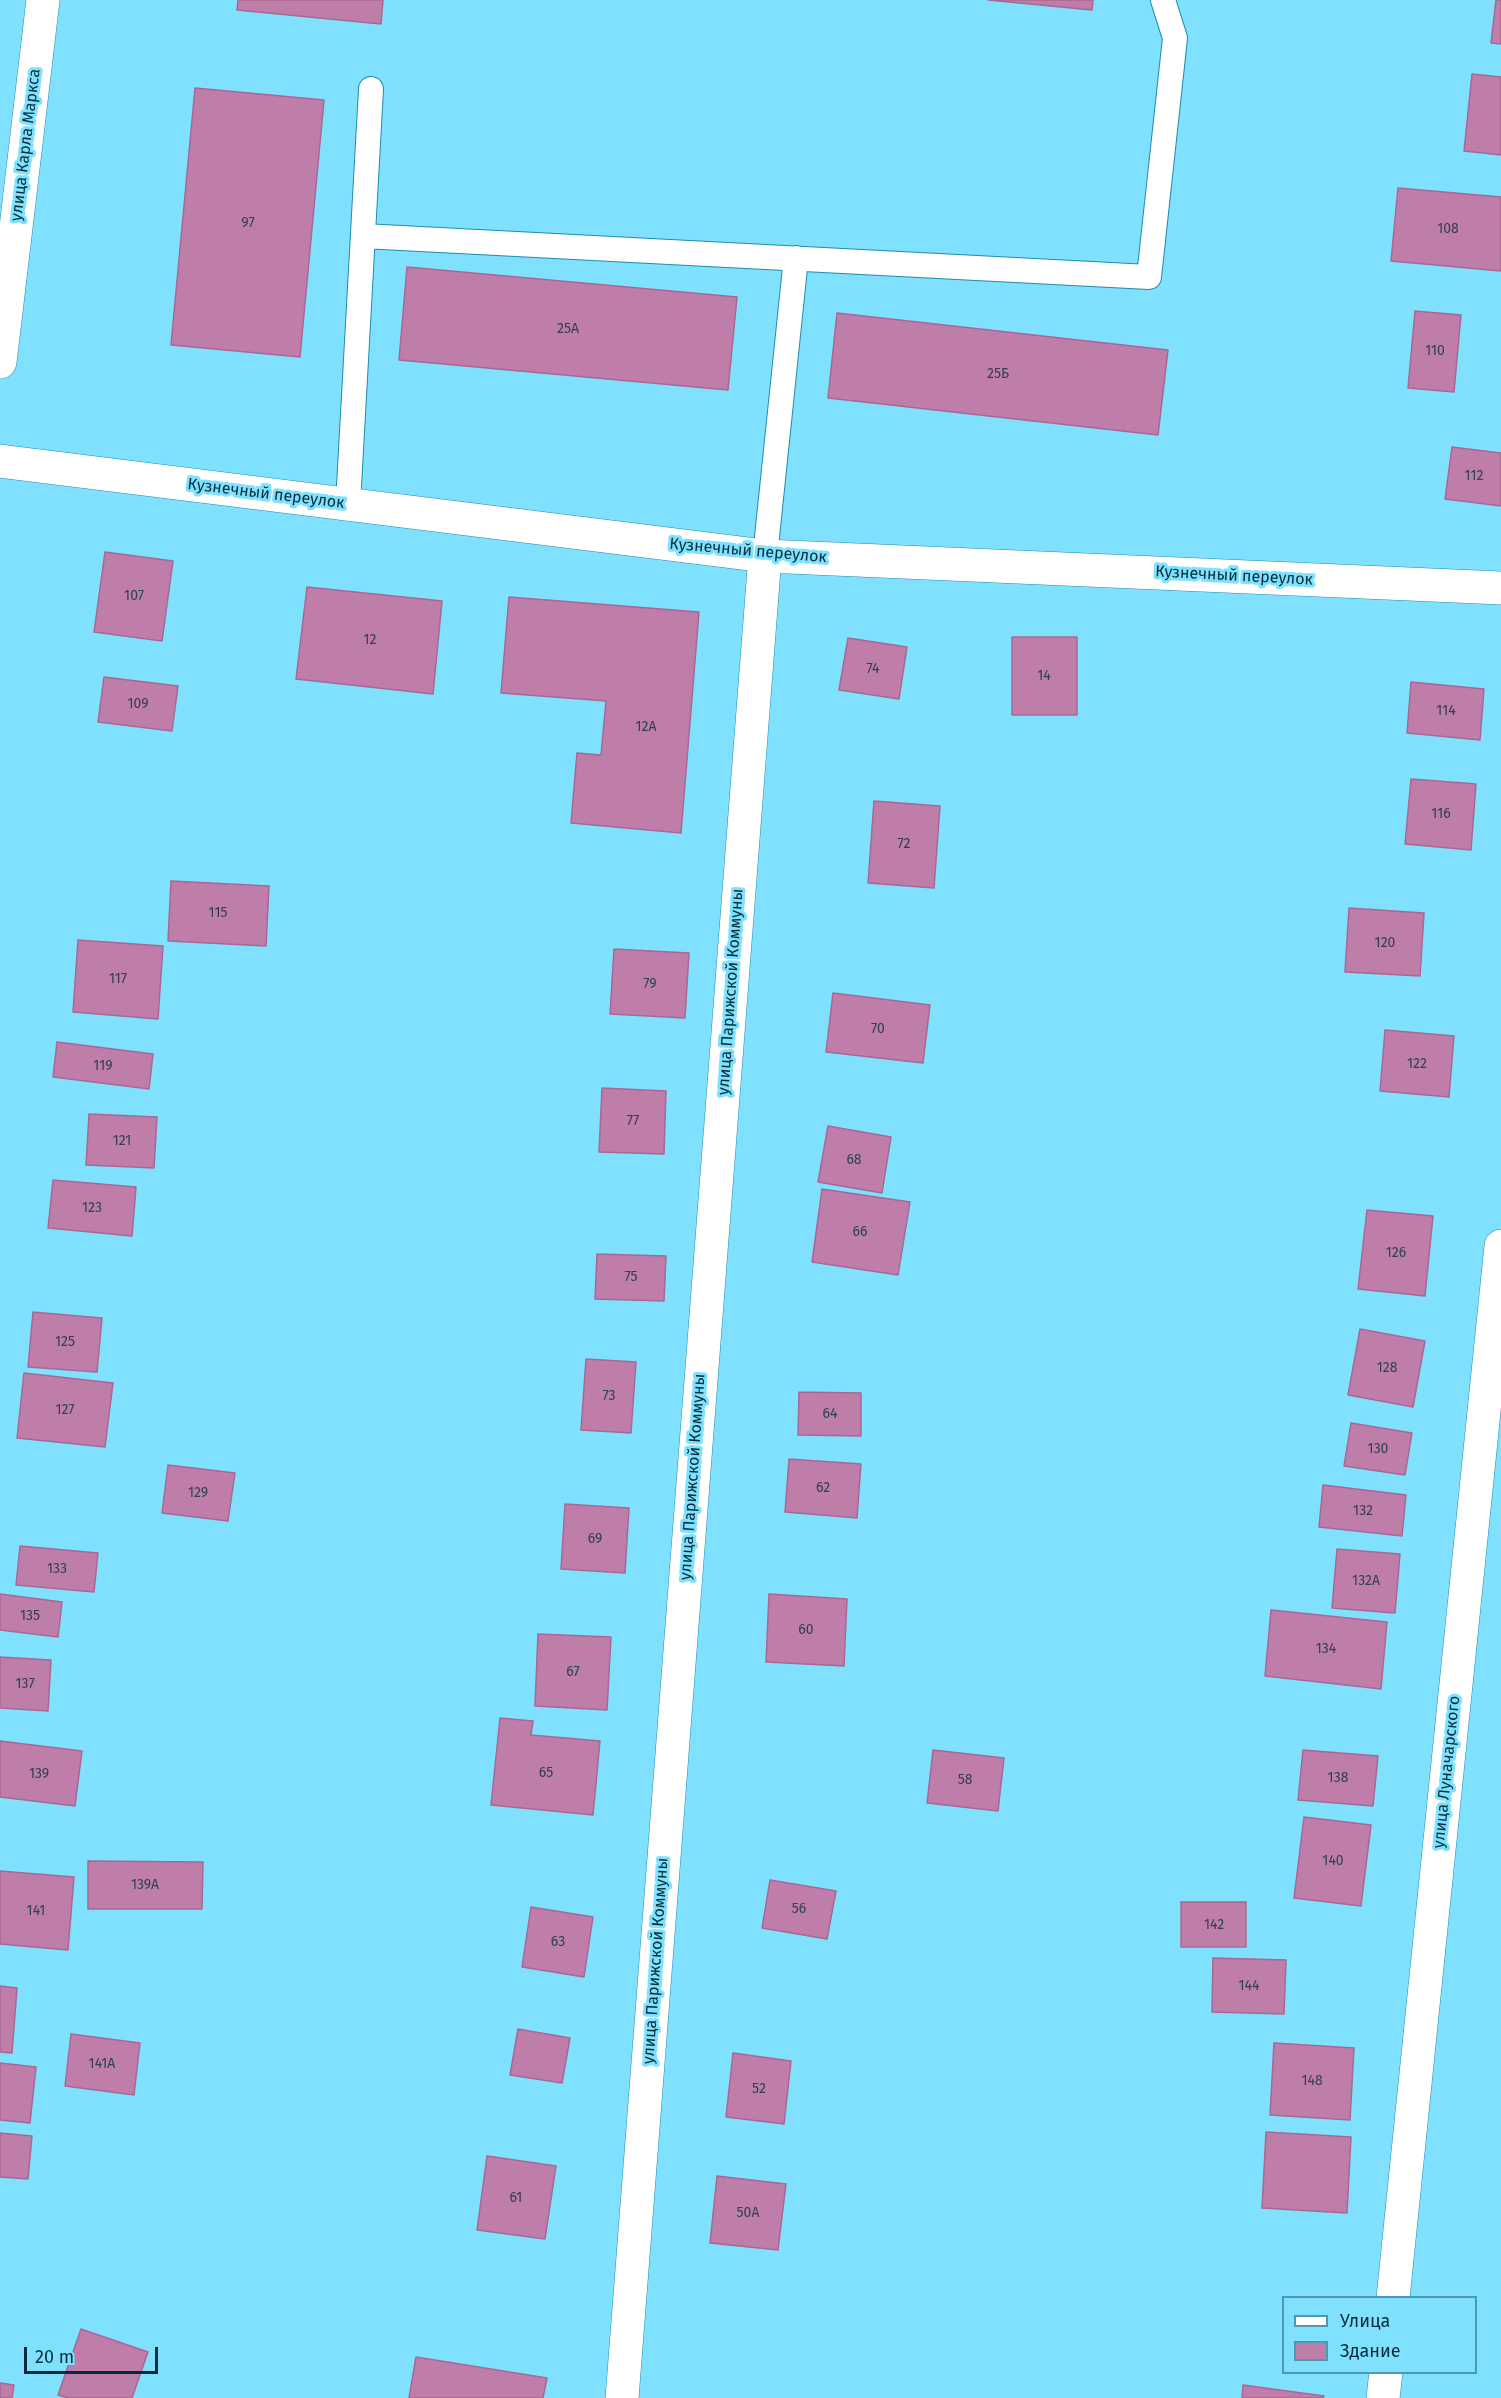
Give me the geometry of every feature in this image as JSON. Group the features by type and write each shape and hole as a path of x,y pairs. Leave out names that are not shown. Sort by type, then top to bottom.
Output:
{"street":[{"name":"улица Карла Маркса","path":"0,362 43,0"},
{"name":"Кузнечный переулок","path":"0,461 765,556 1501,588"},
{"name":"улица Парижской Коммуны","path":"622,2398 765,556"},
{"name":"улица Луначарского","path":"1393,2296 1501,1246"},
{"path":"1383,2398 1386,2374"}],"lane":[{"path":"363,236 1149,277 1175,38 1162,0"},
{"path":"348,504 371,89"},
{"path":"765,556 796,258"}],"building":[{"path":"238,0 383,0 381,24 237,10"},
{"path":"988,0 1093,0 1092,10"},
{"path":"1496,0 1501,0 1501,44 1491,43"},
{"path":"1472,74 1501,77 1501,155 1464,151"},
{"path":"195,88 324,100 300,357 171,345"},
{"path":"1398,188 1501,197 1501,271 1391,261"},
{"path":"407,267 737,297 728,390 399,360"},
{"path":"1415,311 1461,315 1454,392 1408,388"},
{"path":"837,313 1168,350 1158,435 828,398"},
{"path":"1452,447 1501,453 1501,506 1445,499"},
{"path":"105,552 173,561 162,641 94,632"},
{"path":"307,587 442,601 433,694 296,679"},
{"path":"509,597 699,612 681,833 571,823 577,753 601,755 606,701 501,693"},
{"path":"1012,637 1077,637 1077,715 1012,715"},
{"path":"848,638 907,647 899,699 839,690"},
{"path":"104,677 178,686 172,731 98,722"},
{"path":"1411,682 1484,689 1480,740 1407,733"},
{"path":"1411,779 1476,784 1471,850 1405,844"},
{"path":"874,801 940,806 934,888 868,883"},
{"path":"171,881 269,886 266,946 168,941"},
{"path":"1349,908 1424,913 1420,976 1345,972"},
{"path":"78,940 163,946 158,1019 73,1012"},
{"path":"614,949 689,953 685,1018 610,1014"},
{"path":"833,993 930,1005 923,1063 826,1052"},
{"path":"1385,1030 1454,1036 1449,1097 1380,1091"},
{"path":"57,1042 153,1054 149,1089 53,1077"},
{"path":"602,1088 666,1091 664,1154 599,1152"},
{"path":"89,1114 157,1117 154,1168 86,1165"},
{"path":"828,1126 891,1137 882,1193 818,1182"},
{"path":"53,1180 136,1187 132,1236 48,1228"},
{"path":"822,1189 910,1202 898,1275 812,1262"},
{"path":"1367,1210 1433,1216 1425,1296 1358,1289"},
{"path":"597,1254 666,1256 664,1301 595,1299"},
{"path":"33,1312 102,1318 97,1372 28,1367"},
{"path":"1360,1329 1425,1341 1413,1407 1348,1395"},
{"path":"586,1359 636,1362 631,1433 581,1430"},
{"path":"24,1373 113,1383 105,1447 17,1438"},
{"path":"799,1392 861,1393 861,1436 798,1435"},
{"path":"1351,1423 1412,1433 1405,1475 1344,1466"},
{"path":"789,1459 861,1464 857,1518 785,1512"},
{"path":"168,1465 235,1473 228,1521 162,1513"},
{"path":"1323,1485 1406,1495 1402,1536 1319,1527"},
{"path":"565,1504 629,1508 625,1573 561,1569"},
{"path":"20,1546 98,1553 94,1592 16,1585"},
{"path":"1337,1549 1400,1554 1395,1613 1332,1608"},
{"path":"0,1594 62,1602 58,1637 0,1630"},
{"path":"769,1594 847,1599 844,1666 766,1662"},
{"path":"1271,1610 1387,1622 1381,1689 1265,1676"},
{"path":"538,1634 611,1637 607,1710 535,1706"},
{"path":"0,1657 51,1660 48,1711 0,1708"},
{"path":"500,1718 533,1721 531,1735 600,1741 593,1815 491,1805"},
{"path":"0,1741 82,1751 75,1806 0,1797"},
{"path":"933,1750 1004,1758 998,1811 927,1803"},
{"path":"1303,1750 1378,1756 1373,1806 1298,1800"},
{"path":"1304,1817 1371,1825 1361,1906 1294,1898"},
{"path":"88,1861 203,1862 202,1909 88,1909"},
{"path":"0,1871 74,1877 68,1950 0,1944"},
{"path":"770,1880 836,1891 827,1939 762,1928"},
{"path":"1181,1902 1246,1902 1246,1947 1181,1947"},
{"path":"531,1907 593,1917 584,1977 522,1967"},
{"path":"1213,1958 1286,1960 1284,2014 1212,2012"},
{"path":"0,1986 17,1988 12,2053 0,2052"},
{"path":"518,2029 570,2038 562,2083 510,2075"},
{"path":"71,2034 140,2043 134,2095 65,2086"},
{"path":"1274,2043 1354,2048 1350,2120 1270,2115"},
{"path":"733,2053 791,2061 784,2124 726,2117"},
{"path":"0,2063 36,2067 30,2123 0,2120"},
{"path":"1266,2132 1351,2137 1347,2213 1262,2208"},
{"path":"0,2133 32,2136 28,2179 0,2177"},
{"path":"487,2156 556,2166 545,2239 477,2230"},
{"path":"717,2176 786,2184 778,2250 710,2243"},
{"path":"81,2329 148,2352 132,2398 68,2398 58,2395"},
{"path":"416,2357 547,2378 543,2398 409,2398"},
{"path":"0,2383 14,2385 12,2398 0,2398"},
{"path":"1243,2385 1324,2396 1323,2398 1242,2398"}]}
